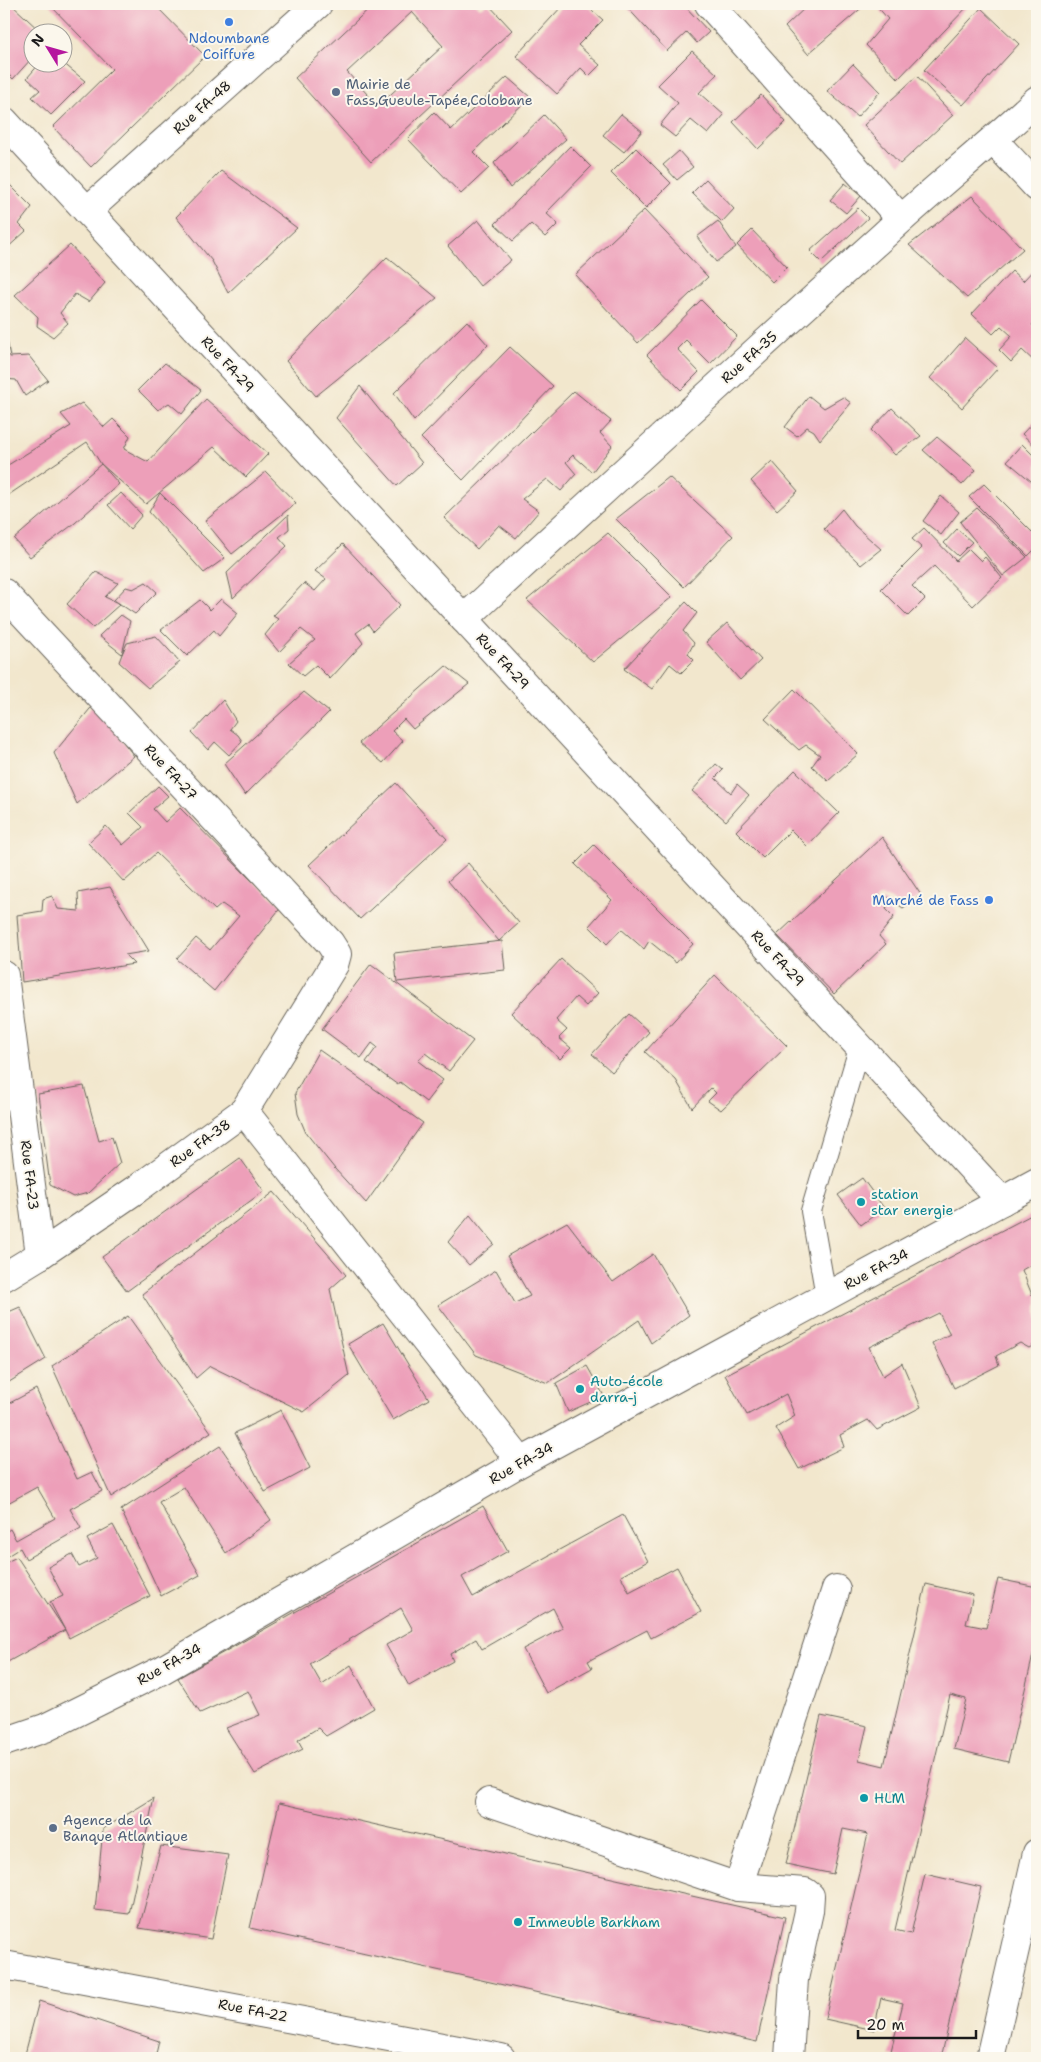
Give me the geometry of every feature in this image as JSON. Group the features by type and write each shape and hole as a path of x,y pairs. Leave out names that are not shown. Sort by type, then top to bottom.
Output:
{"street":[{"name":"Rue FA-48","path":"87,211 318,4"},
{"path":"709,4 901,219"},
{"name":"Rue FA-35","path":"464,619 901,219 994,141 1037,100"},
{"name":"Rue FA-29","path":"4,121 860,1045 1002,1201"},
{"path":"994,141 1037,187"},
{"name":"Rue FA-27","path":"4,593 330,943 337,954"},
{"name":"Rue FA-38","path":"4,1277 40,1255 137,1189 244,1111 334,965 337,954"},
{"name":"Rue FA-23","path":"4,976 40,1255"},
{"path":"244,1111 521,1462"},
{"name":"Rue FA-34","path":"4,1742 45,1728 162,1670 521,1462 1037,1182"},
{"path":"738,1887 836,1589"},
{"path":"489,1802 738,1887 805,1892 810,1896 809,1911 794,1979 789,2058"},
{"path":"990,2058 1037,1853"},
{"name":"Rue FA-22","path":"4,1964 501,2058"}],"lane":[{"path":"826,1296 811,1211 860,1045"}],"building":[{"path":"4,4 11,4 30,22 22,22 22,69 13,79 4,70"},
{"path":"49,4 154,4 205,56 91,167 53,127 112,69 72,28 72,22 66,22"},
{"name":"Mairie de Fass,Gueule-Tapée,Colobane","path":"374,4 476,4 480,8 488,4 512,30 371,162 295,78","holes":["412,12 443,46 378,106 347,72"]},
{"path":"564,4 585,4 603,20 578,45 600,65 589,76 581,68 557,94 516,56"},
{"path":"624,4 683,4 709,32 697,43 687,32 667,51"},
{"path":"809,4 866,4 808,54 785,27"},
{"path":"875,4 970,4 898,79 866,45 888,19"},
{"path":"981,8 1019,44 963,105 924,70"},
{"path":"692,51 717,74 699,93 724,115 708,134 691,120 675,137 660,125 678,103 658,85"},
{"path":"853,64 880,92 857,117 827,91"},
{"path":"72,70 85,81 51,115 32,97 40,90 27,78 32,72 72,72"},
{"path":"917,76 953,115 900,164 864,125"},
{"path":"507,77 530,97 473,152 489,168 461,194 408,139 434,112 451,130"},
{"path":"761,95 786,122 758,149 733,122"},
{"path":"621,114 642,131 624,152 603,135"},
{"path":"544,115 566,139 510,188 494,163"},
{"path":"570,146 591,167 546,213 558,224 545,237 531,224 513,241 495,224"},
{"path":"636,148 671,183 646,208 611,173"},
{"path":"679,151 693,167 677,180 663,165"},
{"path":"221,171 297,228 228,293 212,261 176,217"},
{"path":"4,179 32,207 19,224 26,231 5,250"},
{"path":"706,179 734,209 722,222 692,193"},
{"path":"845,183 861,196 846,213 830,200"},
{"path":"972,196 1023,249 967,298 909,245"},
{"path":"858,208 868,218 821,262 810,251"},
{"path":"644,210 708,277 638,343 575,275"},
{"path":"478,220 511,260 480,286 448,246"},
{"path":"718,221 736,247 716,262 697,237"},
{"path":"752,230 787,267 772,282 737,245"},
{"path":"70,245 105,283 89,302 75,294 60,313 68,323 53,337 37,326 38,317 15,295"},
{"path":"387,257 437,298 316,396 286,361"},
{"path":"1037,266 1037,320 1032,325 1037,328 1037,364 1022,350 1011,362 999,350 1012,336 1001,326 993,334 972,314 1012,271 1023,281"},
{"path":"701,300 737,336 710,364 686,340 677,349 699,372 681,390 647,355"},
{"path":"467,321 488,345 414,421 394,393"},
{"path":"4,333 6,333 10,357 29,356 48,380 25,396 16,380 4,379"},
{"path":"965,338 998,368 962,408 930,378"},
{"path":"510,347 553,386 463,480 421,438"},
{"path":"165,363 201,390 182,414 169,403 158,410 138,390"},
{"path":"360,386 422,463 397,486 336,418"},
{"path":"574,391 611,421 600,433 612,446 592,472 573,455 566,462 576,474 561,491 547,479 522,499 539,511 516,538 499,525 477,549 444,518"},
{"path":"809,396 824,408 843,397 851,403 820,440 814,431 807,427 797,436 785,427"},
{"path":"206,399 268,454 246,477 214,447 146,504 101,464 87,442 4,498 4,461 8,465 71,426 61,414 82,403 104,427 113,419 130,436 124,449 148,462"},
{"path":"892,408 921,436 895,455 871,430"},
{"path":"1037,418 1037,448 1022,434"},
{"path":"937,437 976,470 962,485 923,450"},
{"path":"1022,444 1037,459 1037,486 1007,461"},
{"path":"772,461 798,491 777,510 751,481"},
{"path":"101,464 119,484 75,523 30,557 14,539"},
{"path":"266,472 296,503 232,554 205,521"},
{"path":"669,477 733,536 684,587 616,519"},
{"path":"984,484 1037,537 1037,547 1028,556 969,497"},
{"path":"121,493 142,515 130,529 108,505"},
{"path":"160,493 225,558 204,573 149,512"},
{"path":"941,496 959,512 941,535 923,521"},
{"path":"977,508 1027,557 1003,576 960,522"},
{"path":"842,509 855,526 881,549 861,565 824,529"},
{"path":"288,515 289,529 279,537 287,546 233,598 227,573"},
{"path":"924,528 956,561 969,549 981,561 985,557 1002,578 973,606 934,566 912,586 925,599 908,616 881,589 922,548 912,539"},
{"path":"957,529 972,542 958,556 944,543"},
{"path":"608,533 672,597 593,662 527,600"},
{"path":"343,544 400,605 373,631 368,624 356,633 363,643 330,679 316,665 303,676 289,663 315,640 301,629 279,652 265,635 278,619 273,616 304,583 315,591 326,579 315,571"},
{"path":"96,572 118,583 105,597 120,604 93,628 67,604"},
{"path":"146,582 157,592 135,614 114,600 126,587 133,589"},
{"path":"221,599 238,613 219,636 214,630 187,656 161,630 200,600 210,610"},
{"path":"686,602 697,613 683,631 694,643 688,654 694,660 681,673 670,664 652,689 624,669"},
{"path":"121,615 130,621 122,654 99,636"},
{"path":"727,623 761,660 740,680 706,642"},
{"path":"156,636 180,662 148,688 119,662 127,643"},
{"path":"446,666 469,684 413,729 404,719 392,731 403,741 383,763 359,743"},
{"path":"794,689 858,754 828,781 812,766 820,755 806,745 799,750 765,719"},
{"path":"304,692 329,712 245,795 224,764"},
{"path":"223,700 236,721 230,729 242,741 229,755 215,742 208,750 192,733"},
{"path":"94,704 134,756 77,804 54,753"},
{"path":"716,764 723,770 715,778 731,793 737,784 749,795 726,821 692,791"},
{"path":"795,770 839,813 807,846 791,830 763,858 736,831"},
{"path":"396,783 447,839 360,919 309,865"},
{"path":"158,786 168,796 153,809 165,822 180,808 251,880 282,906 214,991 177,959 196,938 210,950 239,916 222,904 215,910 156,853 124,882 88,843 106,826 123,845 143,827 129,813"},
{"path":"882,837 921,895 903,908 887,897 879,896 875,901 879,905 883,900 888,904 886,909 894,917 879,936 886,944 834,994 777,935"},
{"path":"594,845 693,944 676,963 649,941 644,949 621,929 607,944 589,926 612,900 575,864"},
{"path":"468,863 519,923 499,941 448,881"},
{"path":"110,887 149,951 125,955 134,964 22,982 17,915 42,911 43,899 52,896 58,909 79,911 78,893"},
{"path":"502,941 505,970 397,982 394,953"},
{"path":"561,959 598,993 586,1006 576,997 556,1020 567,1030 559,1038 571,1048 560,1059 511,1013"},
{"path":"371,964 473,1041 449,1071 425,1053 418,1061 443,1080 426,1102 400,1082 398,1085 366,1062 377,1047 372,1043 361,1058 322,1029"},
{"path":"715,975 787,1046 721,1110 708,1101 716,1093 711,1088 692,1108 676,1080 645,1052"},
{"path":"629,1014 649,1032 612,1072 592,1054"},
{"path":"319,1050 423,1123 366,1203 306,1133 298,1114 295,1093"},
{"path":"84,1086 99,1141 112,1137 120,1163 88,1193 73,1197 50,1185 38,1094"},
{"path":"240,1158 264,1191 127,1291 102,1257"},
{"name":"station star energie","path":"862,1178 884,1208 861,1225 838,1195"},
{"path":"274,1192 346,1275 330,1289 349,1376 304,1412 210,1366 196,1378 142,1294"},
{"path":"1037,1212 1037,1261 1022,1270 1032,1295 1037,1293 1037,1343 1029,1348 1020,1343 996,1356 999,1365 954,1388 932,1343 950,1334 939,1313 869,1347 883,1376 902,1363 921,1407 877,1430 868,1420 840,1435 844,1447 799,1469 776,1428 795,1416 786,1394 747,1415 725,1375"},
{"path":"470,1215 494,1244 469,1265 448,1242"},
{"path":"567,1222 613,1282 653,1254 689,1315 651,1343 639,1320 548,1383 476,1355 438,1305 496,1270 515,1303 530,1296 507,1256"},
{"path":"20,1307 46,1359 6,1384 4,1377 4,1314"},
{"path":"128,1316 211,1432 111,1497 52,1366"},
{"path":"383,1323 429,1399 393,1420 348,1344"},
{"name":"Auto-école darra-j","path":"587,1366 604,1396 568,1412 556,1383"},
{"path":"36,1389 77,1479 92,1472 102,1491 70,1509 81,1528 26,1559 20,1548 4,1558 4,1533 10,1529 16,1540 55,1518 37,1487 4,1505 4,1406"},
{"path":"281,1410 310,1468 265,1492 235,1433"},
{"path":"220,1446 271,1520 226,1553 184,1487 159,1502 200,1575 161,1596 121,1510"},
{"path":"483,1506 508,1551 462,1577 473,1597 623,1515 648,1561 621,1576 629,1592 677,1567 701,1612 651,1638 647,1630 588,1661 592,1668 546,1693 523,1649 563,1628 553,1608 482,1649 476,1639 450,1654 453,1661 409,1686 386,1645 413,1630 401,1608 310,1664 322,1685 351,1665 374,1708 326,1736 318,1728 298,1740 303,1749 255,1774 226,1728 260,1715 248,1691 200,1713 178,1678"},
{"path":"113,1525 150,1596 69,1638 50,1602 63,1596 48,1567 72,1554 79,1567 97,1558 87,1539"},
{"path":"17,1557 65,1630 4,1664 4,1563"},
{"name":"HLM","path":"998,1579 1037,1587 1037,1638 1008,1762 954,1749 966,1699 950,1695 895,1930 911,1934 925,1874 981,1887 941,2058 903,2058 890,2055 903,2003 881,1998 874,2030 825,2019 868,1834 843,1829 833,1874 786,1864 821,1716 867,1726 859,1760 884,1766 926,1584 973,1595 966,1624 986,1628"},
{"path":"154,1798 129,1914 95,1910 103,1829"},
{"name":"Immeuble Barkham","path":"279,1803 785,1917 757,2042 250,1928"},
{"path":"161,1846 228,1855 211,1939 139,1928"},
{"path":"39,2001 159,2041 155,2058 24,2058"}],"place":[{"name":"Ndoumbane Coiffure","path":"229,22"},
{"name":"Mairie de Fass,Gueule-Tapée,Colobane","path":"336,92"},
{"name":"Marché de Fass","path":"989,900"},
{"name":"station star energie","path":"861,1202"},
{"name":"Auto-école darra-j","path":"580,1389"},
{"name":"HLM","path":"864,1798"},
{"name":"Agence de la Banque Atlantique","path":"53,1828"},
{"name":"Immeuble Barkham","path":"518,1922"}]}
